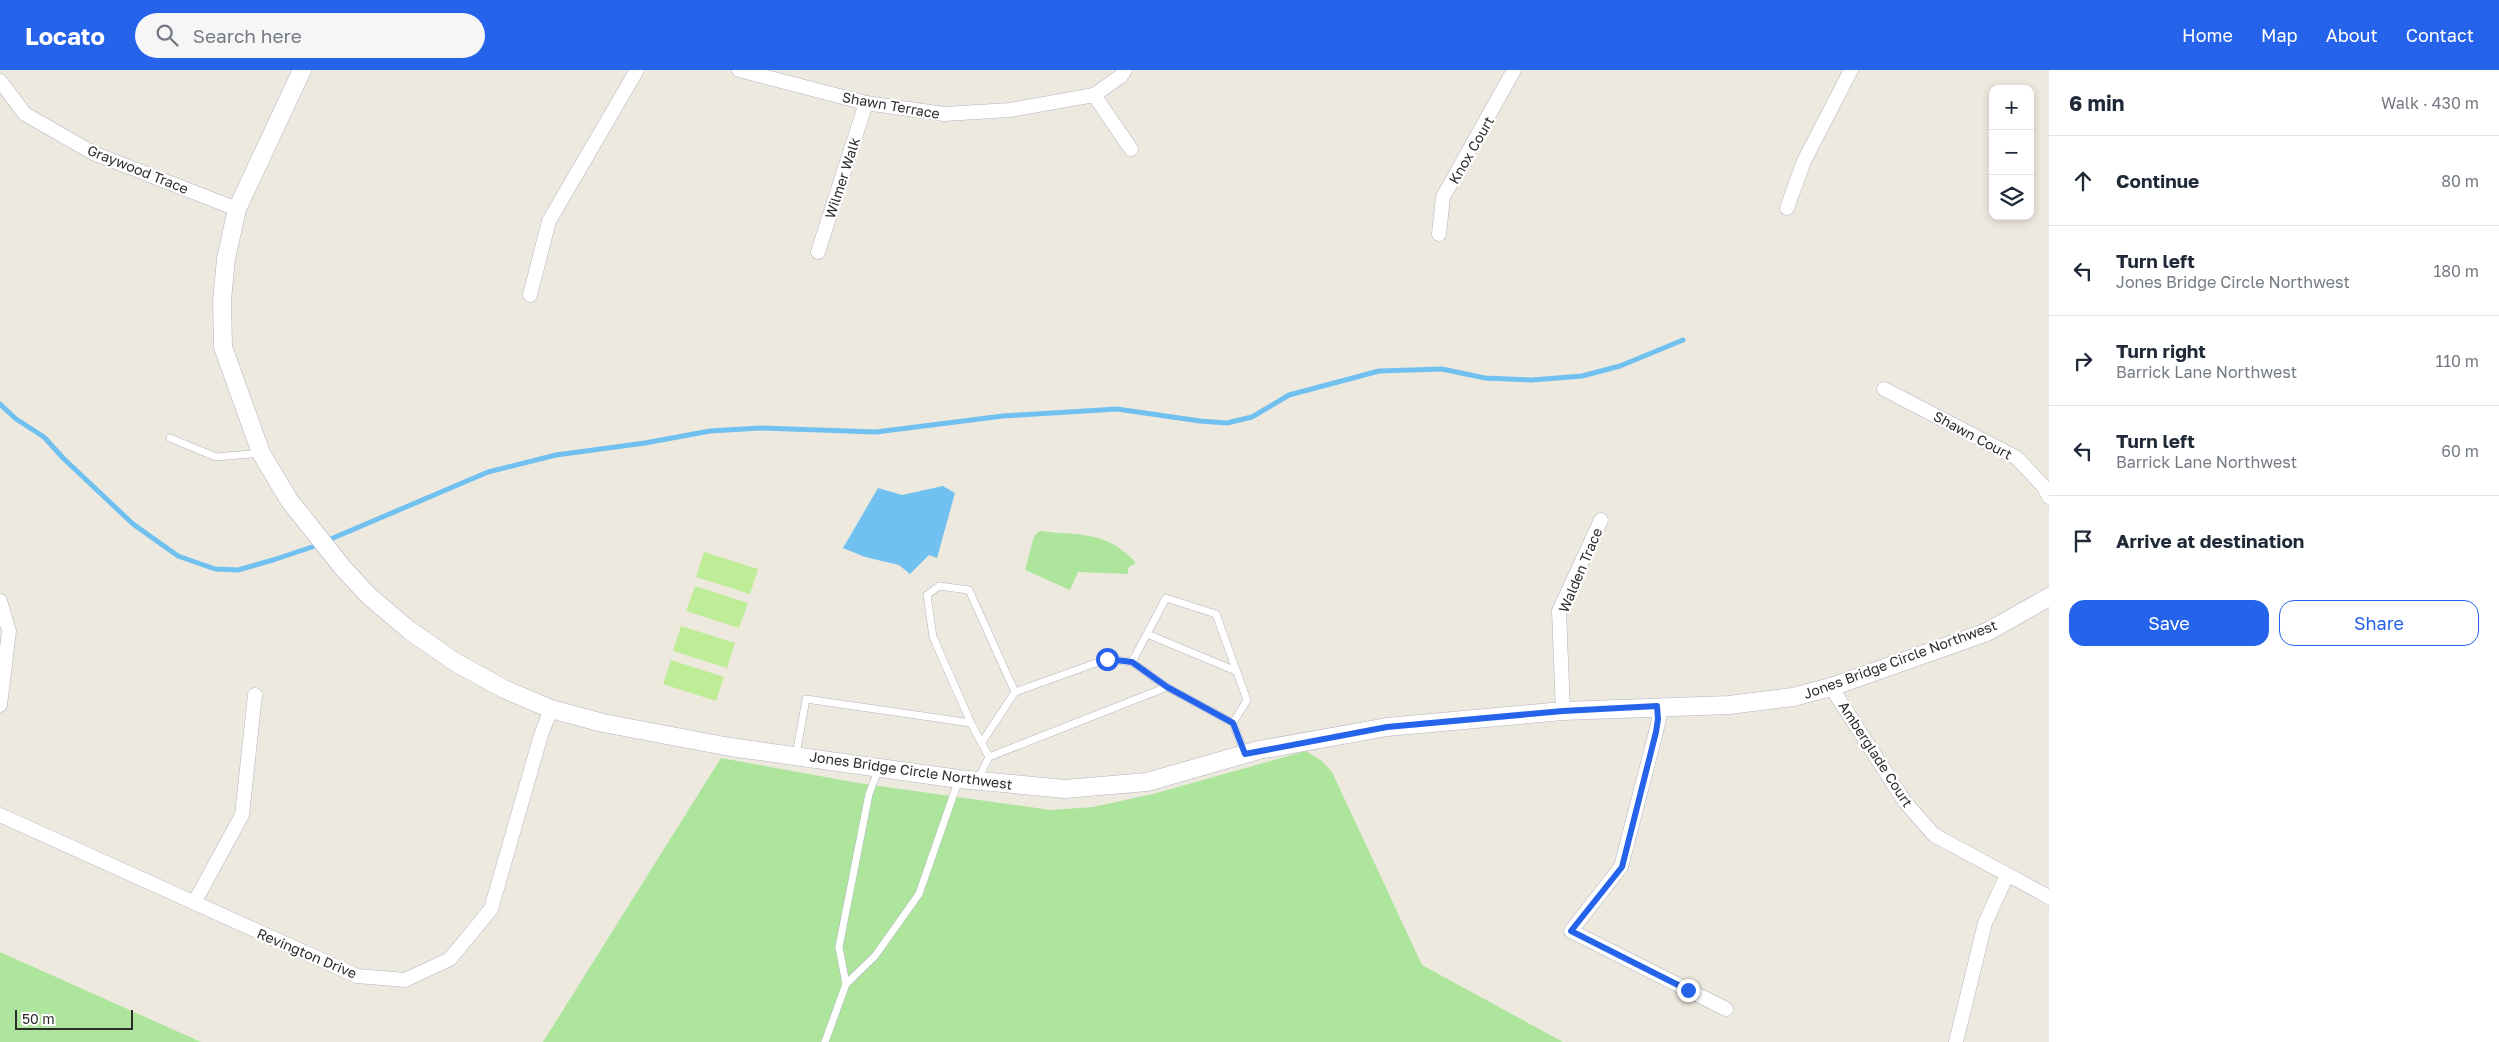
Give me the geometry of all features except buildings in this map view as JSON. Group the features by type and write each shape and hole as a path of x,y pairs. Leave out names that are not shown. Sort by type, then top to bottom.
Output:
{"street":[{"name":"Jones Bridge Circle Northwest","path":"302,70 238,209 226,259 222,300 223,348 261,453 289,500 343,568 370,596 409,630 455,662 504,689 551,709 603,723 730,747 879,766 959,779 1065,789 1147,782 1245,754 1387,727 1563,711 1657,706 1729,705 1793,697 1831,687 1987,632 2049,597"},
{"path":"530,295 549,221 637,70"},
{"name":"Shawn Terrace","path":"739,70 866,104 944,114 1010,110 1094,95 1121,76 1125,70"},
{"name":"Knox Court","path":"1439,234 1443,197 1514,70"},
{"path":"1787,208 1804,161 1851,70"},
{"name":"Graywood Trace","path":"0,81 25,114 94,153 238,209"},
{"path":"1094,95 1131,149"},
{"name":"Wilmer Walk","path":"818,252 866,104"},
{"name":"Shawn Court","path":"1884,389 2017,458 2044,488 2049,497"},
{"name":"Walden Trace","path":"1563,711 1559,611 1601,520"},
{"path":"0,601 9,631 0,705"},
{"name":"Amberglade Court","path":"1831,687 1905,802 1934,835 2049,897"},
{"path":"194,903 242,815 255,695"},
{"path":"1657,706 1656,732 1622,867 1571,931 1726,1008"},
{"name":"Revington Drive","path":"0,815 357,976 405,980 450,959 491,909 541,735 551,709"},
{"path":"1956,1042 1986,923 2007,875"}],"lane":[{"path":"170,438 216,457 261,453"},
{"path":"989,757 933,637 927,596 939,586 969,590 1015,692"},
{"path":"1132,662 1166,598 1216,614 1247,700 1233,723"},
{"path":"1147,634 1236,671"},
{"path":"982,742 1015,692 1107,659 1132,662 1167,687 1233,723 1245,754"},
{"path":"977,781 989,757 1167,687"},
{"path":"796,755 806,699 972,723"},
{"path":"846,984 839,947 869,794 879,766"},
{"path":"825,1042 846,984 875,956 919,894 959,779"}],"green space":[{"path":"1040,531 1092,536 1114,545 1125,552 1136,563 1128,568 1128,574 1078,572 1070,590 1025,570 1034,536"},
{"path":"704,552 758,569 750,594 696,577"},
{"path":"695,586 748,603 739,628 686,611"},
{"path":"681,626 735,643 727,668 673,651"},
{"path":"671,660 724,677 716,701 663,684"},
{"path":"1306,751 1322,761 1332,772 1422,965 1563,1042 543,1042 721,758 858,783 1051,810 1093,807 1153,794"},
{"path":"0,952 201,1042 0,1042"}],"water":[{"path":"943,486 955,493 937,558 929,555 910,574 899,565 865,557 843,548 878,488 902,495"}],"waterway":[{"path":"0,404 16,419 44,437 63,458 133,524 178,556 215,569 238,570 312,547 488,472 556,455 645,443 710,431 760,428 876,432 1003,416 1117,409 1227,423 1252,417 1289,395 1379,371 1442,369 1485,378 1532,380 1582,376 1620,366 1683,340"}],"route":[{"path":"1107,659 1132,662 1167,687 1233,723 1245,754 1387,727 1512,718 1563,711 1657,706 1656,732 1622,867 1571,931 1688,990"}]}
